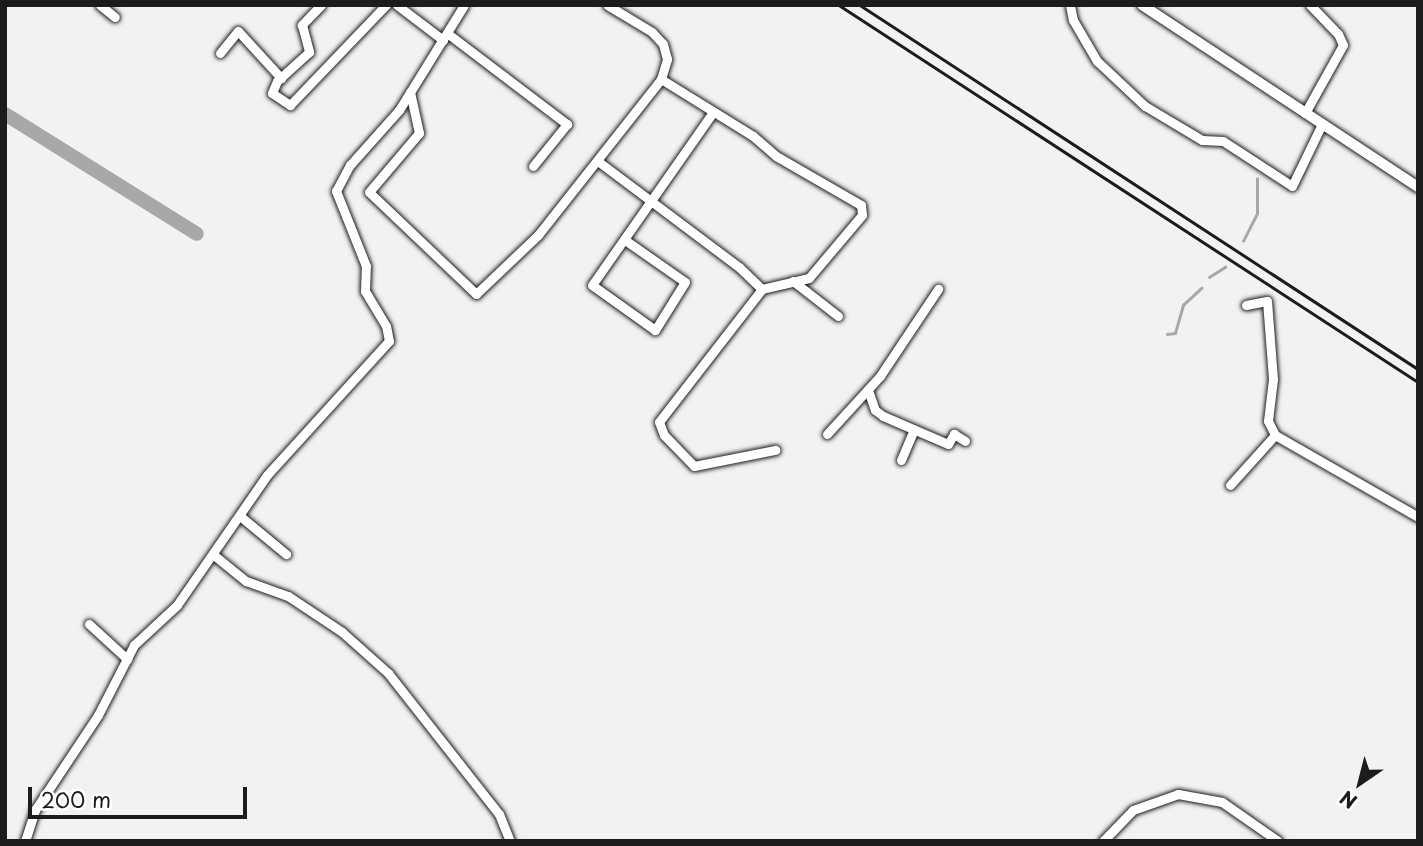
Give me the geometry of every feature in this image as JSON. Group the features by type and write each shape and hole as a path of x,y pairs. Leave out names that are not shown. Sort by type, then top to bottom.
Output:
{"main road":[{"path":"1142,5 1418,187"}],"street":[{"path":"100,5 115,17"},
{"path":"321,5 302,25 309,52 282,78 272,93 290,105 386,5"},
{"path":"397,5 445,36 567,124 533,166"},
{"path":"25,841 35,810 98,715 127,659 215,555 267,475 389,341 386,326 365,291 366,266 336,191 350,165 411,92 464,5"},
{"path":"411,92 419,133 369,192 476,295 538,235 599,162 661,79 667,59 663,44 652,32 607,5"},
{"path":"1070,5 1073,20 1097,61 1145,106 1202,140 1223,141 1292,186 1322,124"},
{"path":"1305,113 1343,46 1338,34 1310,5"},
{"path":"219,53 238,31 282,78"},
{"path":"661,79 753,136 776,156 861,205 862,215 823,265 809,278 762,289 659,422 664,435 694,466 775,450"},
{"path":"625,240 685,282 654,330 592,285 713,112"},
{"path":"599,162 739,267 762,289"},
{"path":"793,281 838,316"},
{"path":"827,435 868,390 938,289"},
{"path":"1266,317 1272,338 1273,379 1268,421 1275,435 1418,517"},
{"path":"868,390 875,410 948,444 954,434 965,441"},
{"path":"901,460 914,430"},
{"path":"1230,485 1275,435"},
{"path":"240,516 286,554"},
{"path":"215,555 246,581 288,596 342,632 388,673 499,814 510,841"},
{"path":"89,624 127,659"},
{"path":"1103,841 1133,810 1178,794 1222,802 1278,841"}],"waterway":[{"path":"5,114 197,234"},
{"path":"1243,241 1257,213 1257,179"},
{"path":"1209,277 1225,267"},
{"path":"1167,334 1175,333 1183,305 1201,288"}],"railway":[{"path":"839,5 1418,382"},
{"path":"860,5 1418,369"}]}
